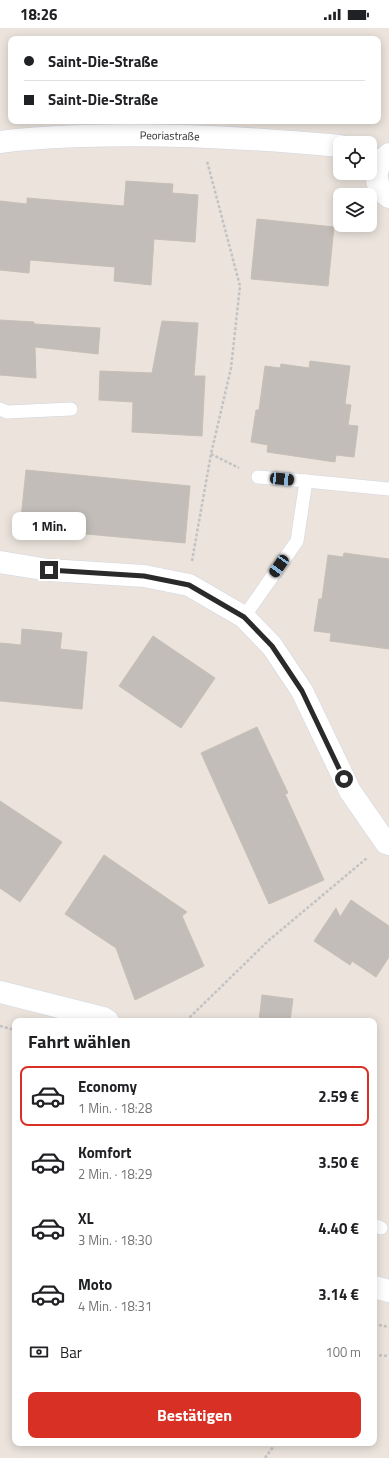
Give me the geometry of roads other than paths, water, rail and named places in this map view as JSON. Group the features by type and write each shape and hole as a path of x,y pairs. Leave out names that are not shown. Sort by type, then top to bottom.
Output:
{"street":[{"name":"Peoriastraße","path":"0,142 25,138 122,134 200,137 333,146"},
{"path":"380,158 376,170 376,180 379,188 389,197"},
{"path":"0,562 49,570 144,576 189,585 244,617 272,646 302,691 350,791 387,844"},
{"path":"0,992 103,1018"},
{"path":"377,1288 389,1291"}],"lane":[{"path":"0,409 7,412 71,409"},
{"path":"258,477 389,489"},
{"path":"244,617 296,541 306,482"}]}
